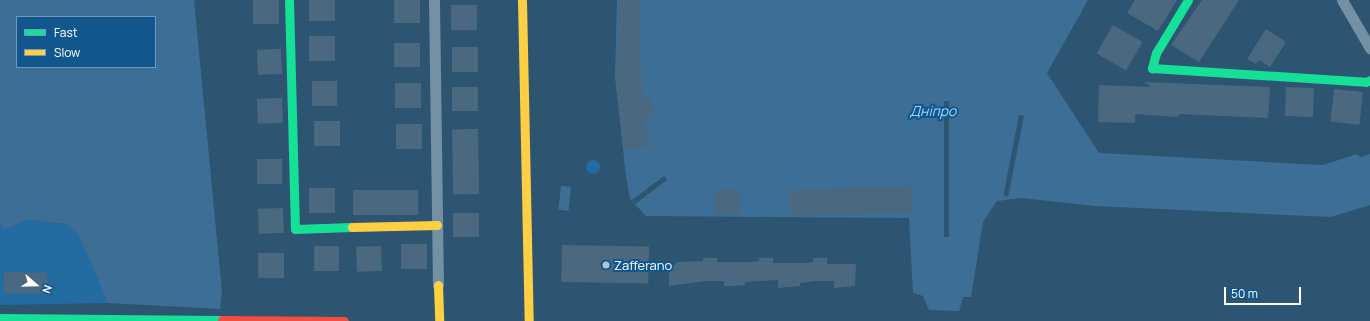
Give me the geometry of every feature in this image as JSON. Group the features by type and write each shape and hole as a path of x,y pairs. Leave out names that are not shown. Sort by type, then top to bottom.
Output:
{"street":[{"path":"289,0 295,229 437,225"},
{"path":"434,0 439,321"},
{"path":"522,0 529,321"},
{"path":"1188,0 1156,53 1152,68 1176,72 1366,82 1370,80"},
{"path":"1342,0 1370,48"},
{"path":"0,318 344,321"}],"shaded area":[{"path":"590,160 596,160 600,164 600,170 596,174 590,174 586,170 586,164"},
{"path":"28,220 65,224 78,234 108,303 0,305 0,223 4,230"}],"water":[{"path":"0,0 194,0 222,292 220,309 108,303 78,234 65,224 28,220 4,230 0,223"},
{"name":"Дніпро","path":"617,0 1088,0 1047,73 1099,153 1323,165 1357,154 1360,157 1370,154 1370,205 1331,217 1096,206 1021,198 997,201 983,222 971,297 963,297 959,311 929,310 923,296 913,293 909,218 646,216 630,199 626,176 615,77"},
{"path":"561,186 571,187 568,211 558,210"}],"pier":[{"path":"944,101 949,101 949,237 944,237"},
{"path":"1019,115 1024,116 1008,196 1003,195"},
{"path":"664,176 667,180 635,204 632,200"}],"building":[{"path":"253,0 279,0 279,24 253,24"},
{"path":"309,0 335,0 335,21 309,21"},
{"path":"394,0 420,0 420,23 394,23"},
{"path":"619,0 639,0 642,98 650,96 654,115 645,117 649,146 624,149 616,83"},
{"path":"1135,0 1177,0 1158,31 1127,13"},
{"path":"1202,0 1239,0 1199,62 1171,45"},
{"path":"451,5 477,5 477,30 451,30"},
{"path":"1113,25 1142,42 1126,71 1096,54"},
{"path":"1266,29 1286,42 1270,67 1259,60 1256,64 1247,59"},
{"path":"309,36 335,36 335,61 309,61"},
{"path":"394,43 420,43 420,67 394,67"},
{"path":"452,47 478,47 478,72 452,72"},
{"path":"281,49 282,74 258,75 257,50"},
{"path":"312,81 337,81 337,106 312,106"},
{"path":"1144,82 1270,87 1268,118 1179,114 1178,117 1135,114 1135,123 1098,122 1099,85 1152,87"},
{"path":"395,83 421,83 421,108 395,108"},
{"path":"452,87 478,87 478,111 452,111"},
{"path":"1286,87 1314,88 1313,117 1285,116"},
{"path":"1334,89 1363,92 1359,125 1331,122"},
{"path":"282,98 283,123 258,124 257,99"},
{"path":"314,121 340,121 340,146 314,146"},
{"path":"396,124 422,124 422,149 396,149"},
{"path":"452,129 478,129 479,194 453,194"},
{"path":"257,159 282,159 282,184 257,184"},
{"path":"912,186 913,212 791,216 790,190"},
{"path":"309,188 335,188 335,213 309,213"},
{"path":"739,189 740,214 716,215 715,190"},
{"path":"353,190 418,190 418,215 353,215"},
{"path":"283,208 284,233 259,234 258,209"},
{"path":"453,213 479,213 479,237 453,237"},
{"path":"401,244 427,244 427,269 401,269"},
{"path":"562,245 649,247 648,284 561,282"},
{"path":"314,246 339,246 339,271 314,271"},
{"path":"381,246 382,271 357,272 356,247"},
{"path":"258,253 284,253 284,278 258,278"},
{"path":"703,258 717,258 717,262 752,262 759,261 759,258 773,258 773,263 806,263 813,262 813,258 827,258 827,264 856,264 855,286 834,288 834,281 815,281 800,283 800,286 778,288 778,280 745,282 745,285 734,286 724,286 724,281 706,281 669,286 669,266 676,265 676,262 703,261"},
{"path":"4,272 47,273 47,294 4,293"}],"traffic: fast":[{"path":"289,0 295,229 352,227"},
{"path":"1188,0 1156,53 1152,68 1366,82 1370,80"},
{"path":"0,318 222,320"}],"traffic: slow":[{"path":"522,0 529,321"},
{"path":"352,227 437,225"},
{"path":"438,285 439,321"}],"traffic: jam":[{"path":"222,320 344,321"}],"place":[{"name":"Zafferano","path":"606,265"}]}
